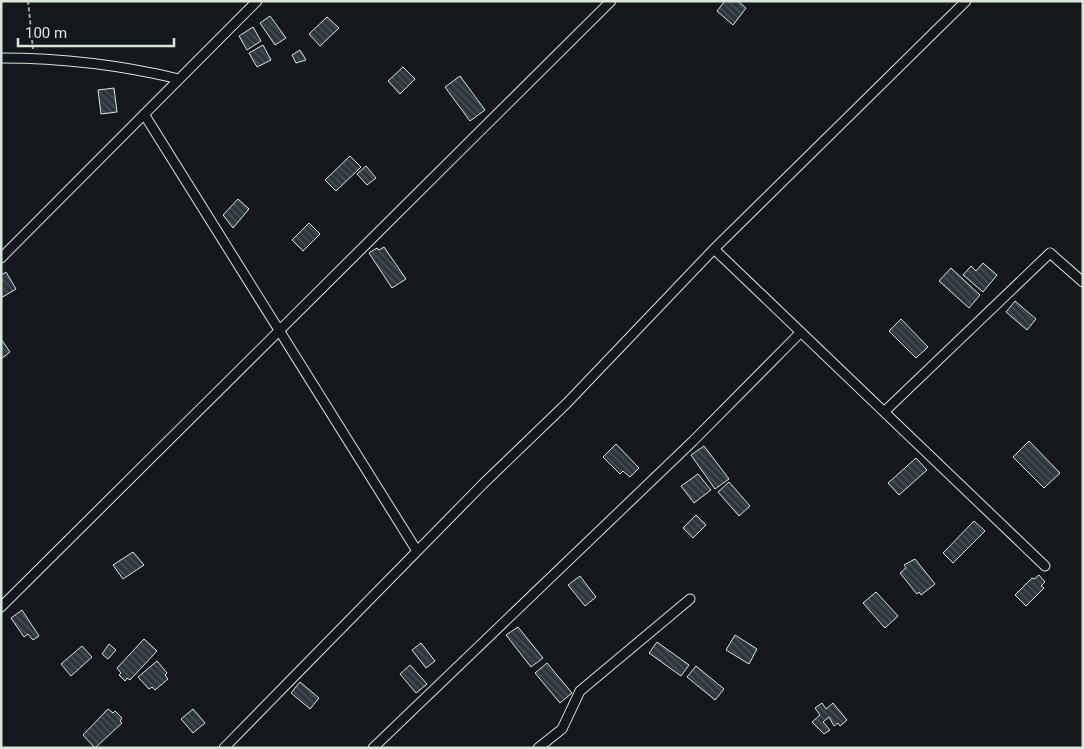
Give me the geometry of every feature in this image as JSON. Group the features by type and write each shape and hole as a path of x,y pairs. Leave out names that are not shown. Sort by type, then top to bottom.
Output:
{"street":[{"path":"1,258 257,1"},
{"path":"1,607 611,1"},
{"path":"224,748 417,551 567,403 714,249 966,1"},
{"path":"1,58 34,58 130,67 179,79"},
{"path":"144,114 417,551"},
{"path":"714,249 1045,566"},
{"path":"884,412 1050,253 1083,282"},
{"path":"373,748 693,441 801,332"},
{"path":"538,748 562,729 580,691 690,600"}],"path":[{"path":"28,1 34,58"}],"building":[{"path":"725,1 738,1 746,8 733,25 717,11"},
{"path":"270,16 286,38 275,45 260,23"},
{"path":"327,17 339,28 320,46 309,34"},
{"path":"253,27 261,41 247,50 239,36"},
{"path":"263,45 271,60 257,67 249,53"},
{"path":"300,50 306,60 296,63 292,55"},
{"path":"403,67 415,79 400,94 388,81"},
{"path":"460,76 485,110 470,121 445,87"},
{"path":"114,88 117,112 101,114 98,90"},
{"path":"350,156 361,167 336,191 325,180"},
{"path":"366,166 376,178 367,185 357,174"},
{"path":"238,199 249,209 233,228 223,215"},
{"path":"309,223 320,234 303,251 292,240"},
{"path":"384,247 406,279 392,288 369,253 377,248 379,250"},
{"path":"983,263 997,275 983,292 963,275 971,266 976,271"},
{"path":"951,268 980,295 969,308 939,281"},
{"path":"6,272 16,289 1,298 1,275"},
{"path":"1015,301 1036,319 1027,330 1006,312"},
{"path":"901,319 928,347 916,358 889,331"},
{"path":"1,339 10,352 1,359"},
{"path":"1029,441 1060,473 1044,488 1013,457"},
{"path":"616,444 639,468 630,477 623,471 620,474 603,457"},
{"path":"704,446 729,479 715,489 691,455"},
{"path":"916,458 927,470 899,495 888,483"},
{"path":"698,474 711,490 694,503 681,486"},
{"path":"729,482 750,506 739,516 718,492"},
{"path":"696,515 706,525 693,538 683,528"},
{"path":"974,521 985,531 953,563 943,553"},
{"path":"133,552 144,565 123,579 113,565"},
{"path":"915,559 935,584 921,595 919,592 917,594 900,573 906,568 904,565"},
{"path":"1039,575 1045,582 1041,586 1044,588 1026,606 1015,595 1032,578 1034,579"},
{"path":"580,576 596,597 585,606 568,585"},
{"path":"876,592 898,616 885,628 863,603"},
{"path":"22,610 39,636 33,640 28,634 24,637 11,618"},
{"path":"518,627 543,658 531,667 506,635"},
{"path":"735,635 757,649 749,664 726,650"},
{"path":"144,639 157,651 130,680 127,678 125,681 119,675 121,673 117,668"},
{"path":"657,642 689,665 681,676 649,653"},
{"path":"421,643 435,661 426,668 412,650"},
{"path":"109,644 116,650 108,659 102,654"},
{"path":"82,646 92,657 71,676 61,664"},
{"path":"157,661 167,673 165,675 168,679 155,690 152,687 149,689 138,677"},
{"path":"547,663 572,693 560,703 535,673"},
{"path":"410,665 427,684 416,693 400,674"},
{"path":"696,666 724,689 715,700 687,677"},
{"path":"300,682 319,698 310,709 291,693"},
{"path":"822,703 826,709 833,703 847,720 840,726 838,723 834,726 829,717 823,722 830,730 824,734 812,722 820,715 815,708"},
{"path":"108,709 113,713 115,711 122,718 120,721 122,723 95,748 83,735"},
{"path":"193,709 205,723 193,733 181,719"}]}
